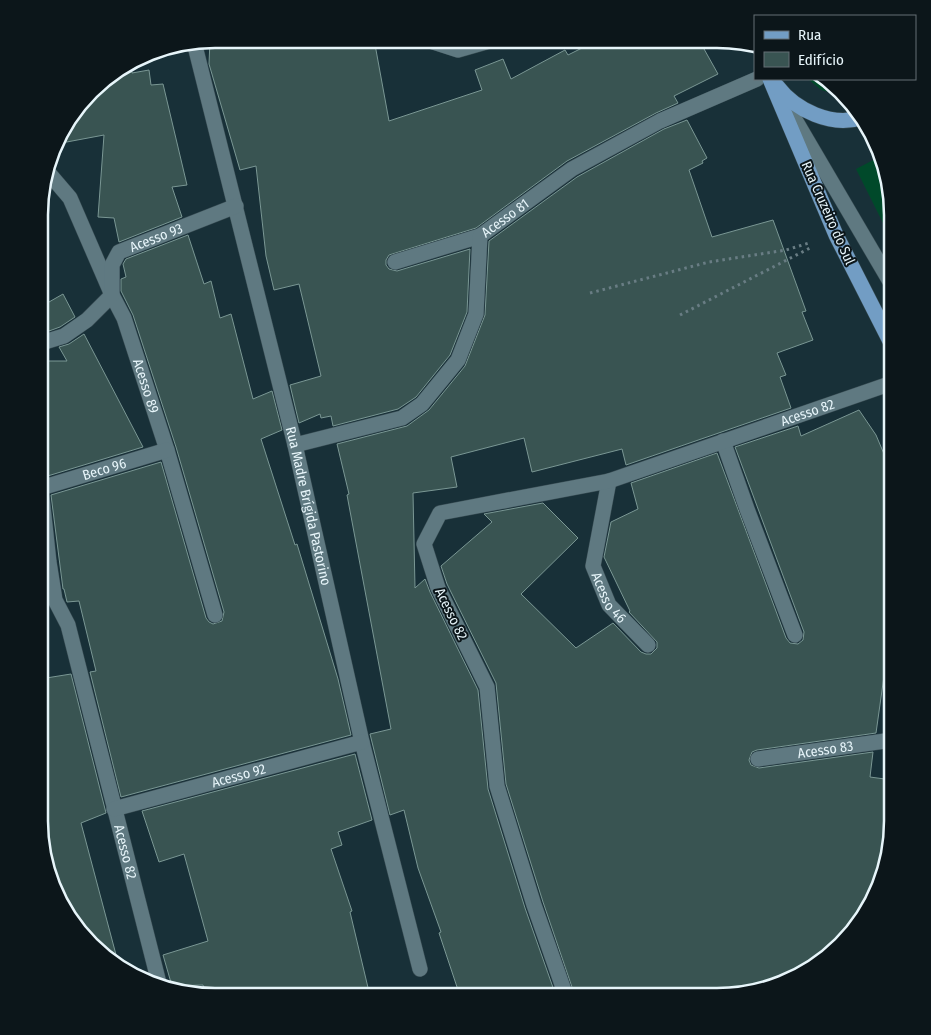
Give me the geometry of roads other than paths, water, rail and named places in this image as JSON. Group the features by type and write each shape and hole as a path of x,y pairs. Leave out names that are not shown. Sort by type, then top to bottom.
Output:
{"main road":[{"name":"Rua Cruzeiro do Sul","path":"771,80 836,235 883,327"},
{"path":"772,80 786,97 807,112 832,119 853,119"}],"street":[{"path":"451,48 458,50 465,48"},
{"name":"Rua Madre Brígida Pastorino","path":"196,49 295,445 362,742 420,968"},
{"name":"Acesso 81","path":"295,445 402,418 422,404 458,360 476,314 480,236 572,169 660,121 755,80"},
{"path":"772,80 883,270"},
{"name":"Acesso 89","path":"52,177 70,198 112,295 124,318 167,450 215,615"},
{"name":"Acesso 93","path":"112,295 112,266 119,252 236,206"},
{"path":"395,262 480,236"},
{"path":"48,341 64,336 87,320 112,295"},
{"name":"Acesso 82","path":"563,987 534,905 497,786 487,688 438,588 424,544 440,513 609,481 883,386"},
{"path":"723,441 795,635"},
{"name":"Beco 96","path":"48,486 167,450"},
{"name":"Acesso 46","path":"609,481 593,566 609,605 648,645"},
{"name":"Acesso 82","path":"48,553 55,600 68,625 159,978"},
{"name":"Acesso 83","path":"758,759 883,741"},
{"name":"Acesso 92","path":"114,809 362,742"}]}
